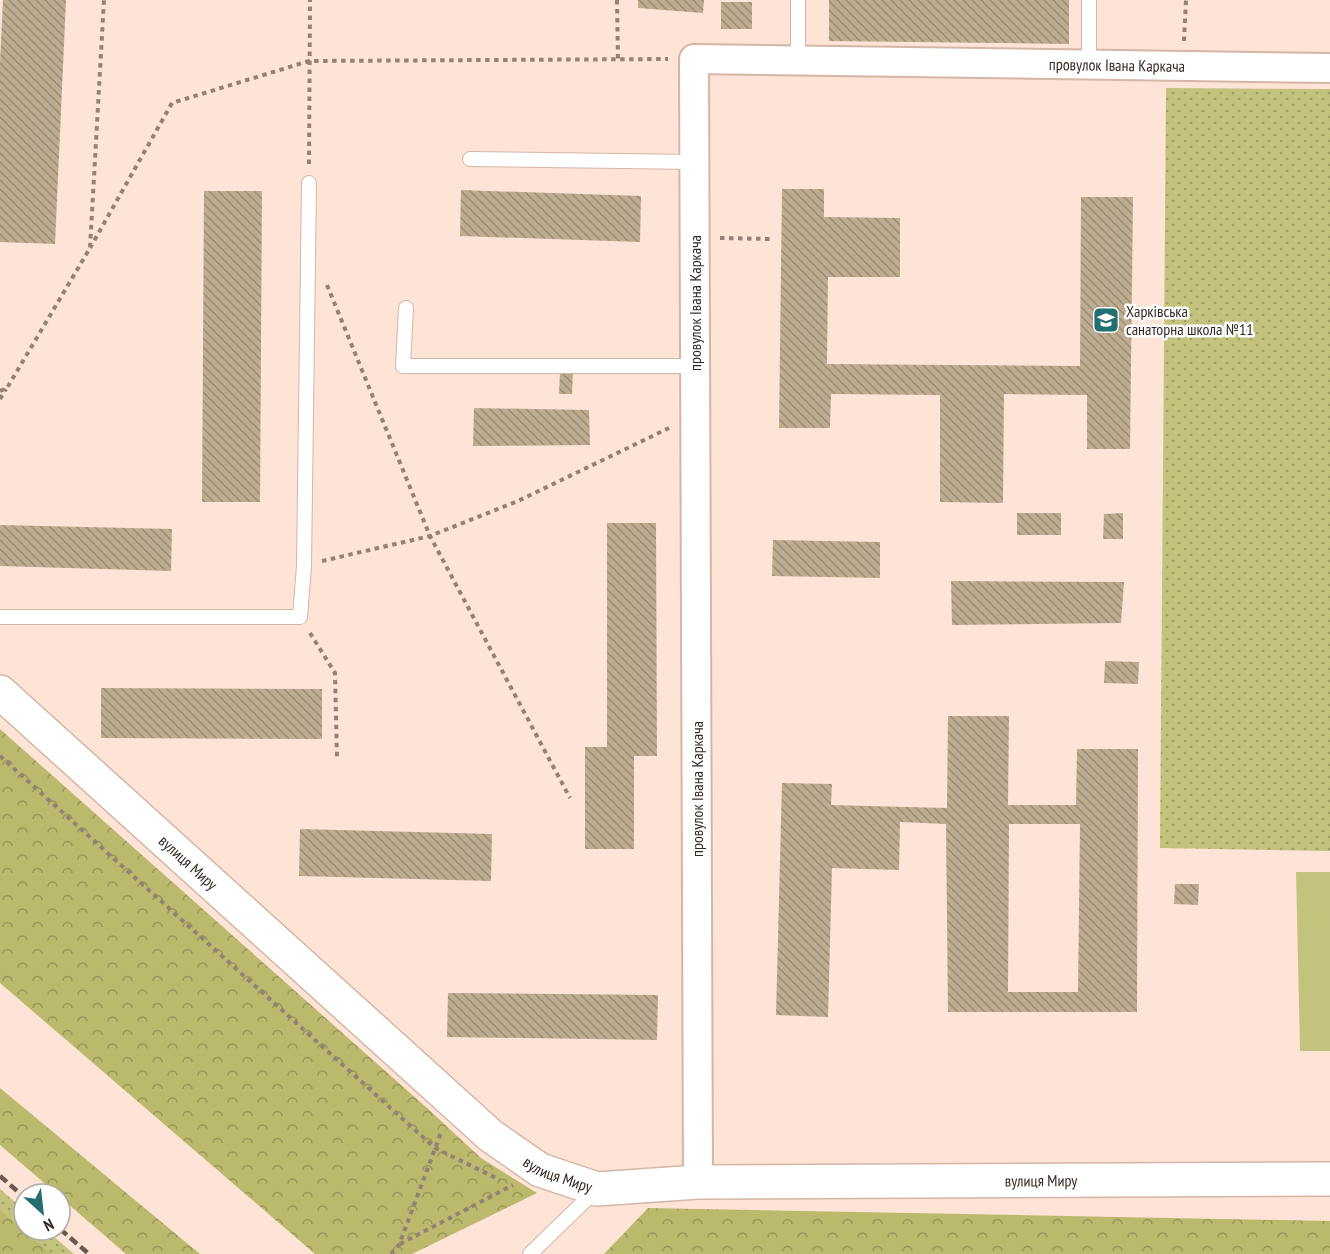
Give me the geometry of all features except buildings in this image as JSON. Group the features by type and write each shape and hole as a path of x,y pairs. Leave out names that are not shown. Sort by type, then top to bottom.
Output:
{"street":[{"name":"провулок Івана Каркача","path":"698,1182 694,59 1330,68"},
{"name":"вулиця Миру","path":"0,692 491,1136 540,1170 597,1189 698,1182 1330,1179"}],"lane":[{"path":"798,0 798,60"},
{"path":"1089,0 1089,65"},
{"path":"470,159 695,162"},
{"path":"0,617 300,617 304,566 309,183"},
{"path":"406,308 403,366 695,366"},
{"path":"530,1254 597,1189"}],"path":[{"path":"90,248 104,0"},
{"path":"309,183 310,0"},
{"path":"617,0 618,59"},
{"path":"1184,66 1186,0"},
{"path":"0,399 90,248 172,103 309,61 694,59"},
{"path":"695,241 720,238 770,239"},
{"path":"327,283 430,536 570,798"},
{"path":"0,391 7,388"},
{"path":"304,566 430,536 518,501 696,415"},
{"path":"300,617 335,673 337,758"},
{"path":"0,756 435,1148 511,1185"},
{"path":"392,1254 399,1245 452,1101"},
{"path":"399,1245 540,1170"}],"shaded area":[{"path":"1166,88 1330,89 1330,851 1160,848"},
{"path":"1296,872 1330,872 1330,1051 1300,1051"},
{"path":"0,1189 12,1200 12,1242 60,1242 74,1254 0,1254"}],"green space":[{"path":"0,729 481,1158 537,1193 412,1254 315,1254 0,983"},
{"path":"0,1088 200,1254 126,1254 72,1207 72,1182 43,1182 0,1145"},
{"path":"648,1208 1330,1221 1330,1254 604,1254"},
{"path":"0,1210 12,1220 12,1242 37,1242 51,1254 0,1254"}],"railway":[{"path":"0,1176 12,1186"},
{"path":"72,1239 89,1254"}],"place":[{"name":"Харківська санаторна школа №11","path":"1106,320"}]}
